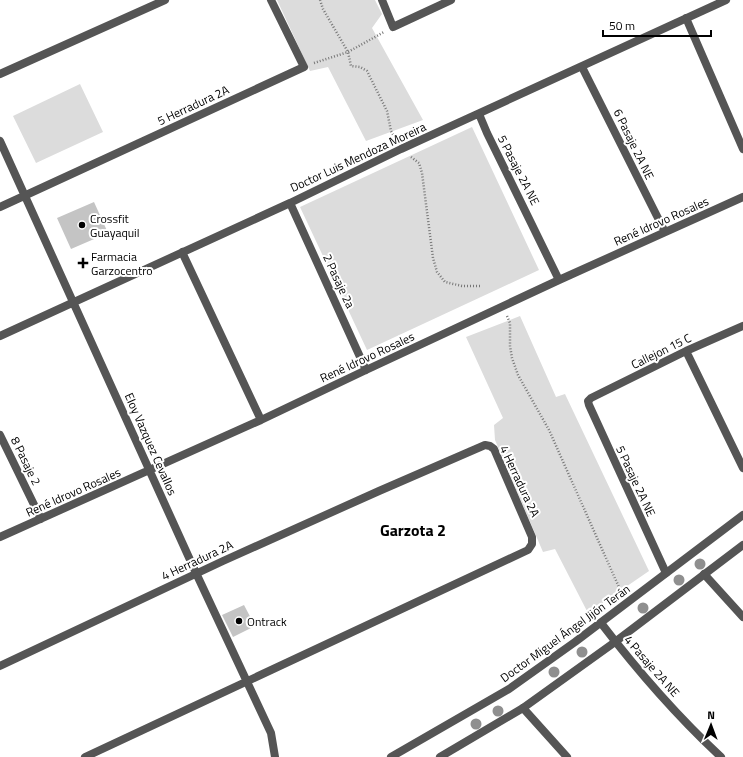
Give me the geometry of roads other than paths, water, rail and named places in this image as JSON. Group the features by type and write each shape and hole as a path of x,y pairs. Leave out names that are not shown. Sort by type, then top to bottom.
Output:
{"street":[{"path":"0,74 165,0"},
{"name":"5 Herradura 2A","path":"0,207 304,67 271,0"},
{"path":"382,0 394,28 451,0"},
{"name":"Doctor Luis Mendoza Moreira","path":"0,336 290,203 401,149 726,0"},
{"path":"686,18 743,148"},
{"name":"6 Pasaje 2A NE","path":"582,67 665,232"},
{"name":"5 Pasaje 2A NE","path":"479,114 559,280"},
{"name":"Eloy Vazquez Cevallos","path":"0,142 196,573 271,733 275,757"},
{"name":"René Idrovo Rosales","path":"0,537 150,471 559,280 743,197"},
{"name":"2 Pasaje 2a","path":"290,203 366,370"},
{"path":"182,252 261,420"},
{"name":"Callejon 15 C","path":"591,398 743,326"},
{"path":"686,352 743,468"},
{"name":"5 Pasaje 2A NE","path":"591,398 588,401 589,405 666,573"},
{"name":"8 Pasaje 2","path":"0,435 41,519"},
{"name":"4 Herradura 2A","path":"0,666 196,573 372,494 485,445 494,449 532,537 532,544 528,550 85,757"},
{"name":"Doctor Miguel Ángel Jijón Terán","path":"392,757 509,689 601,623 743,515"},
{"path":"440,757 522,708 615,642 743,545"},
{"path":"704,574 743,617"},
{"name":"4 Pasaje 2A NE","path":"601,623 615,642 662,696 721,757"},
{"path":"522,708 567,757"}],"place":[{"name":"Crossfit Guayaquil","path":"82,225"},
{"name":"Farmacia Garzocentro","path":"83,263"},
{"name":"Ontrack","path":"239,621"}],"district":[{"name":"Garzota 2","path":"413,530"}]}
